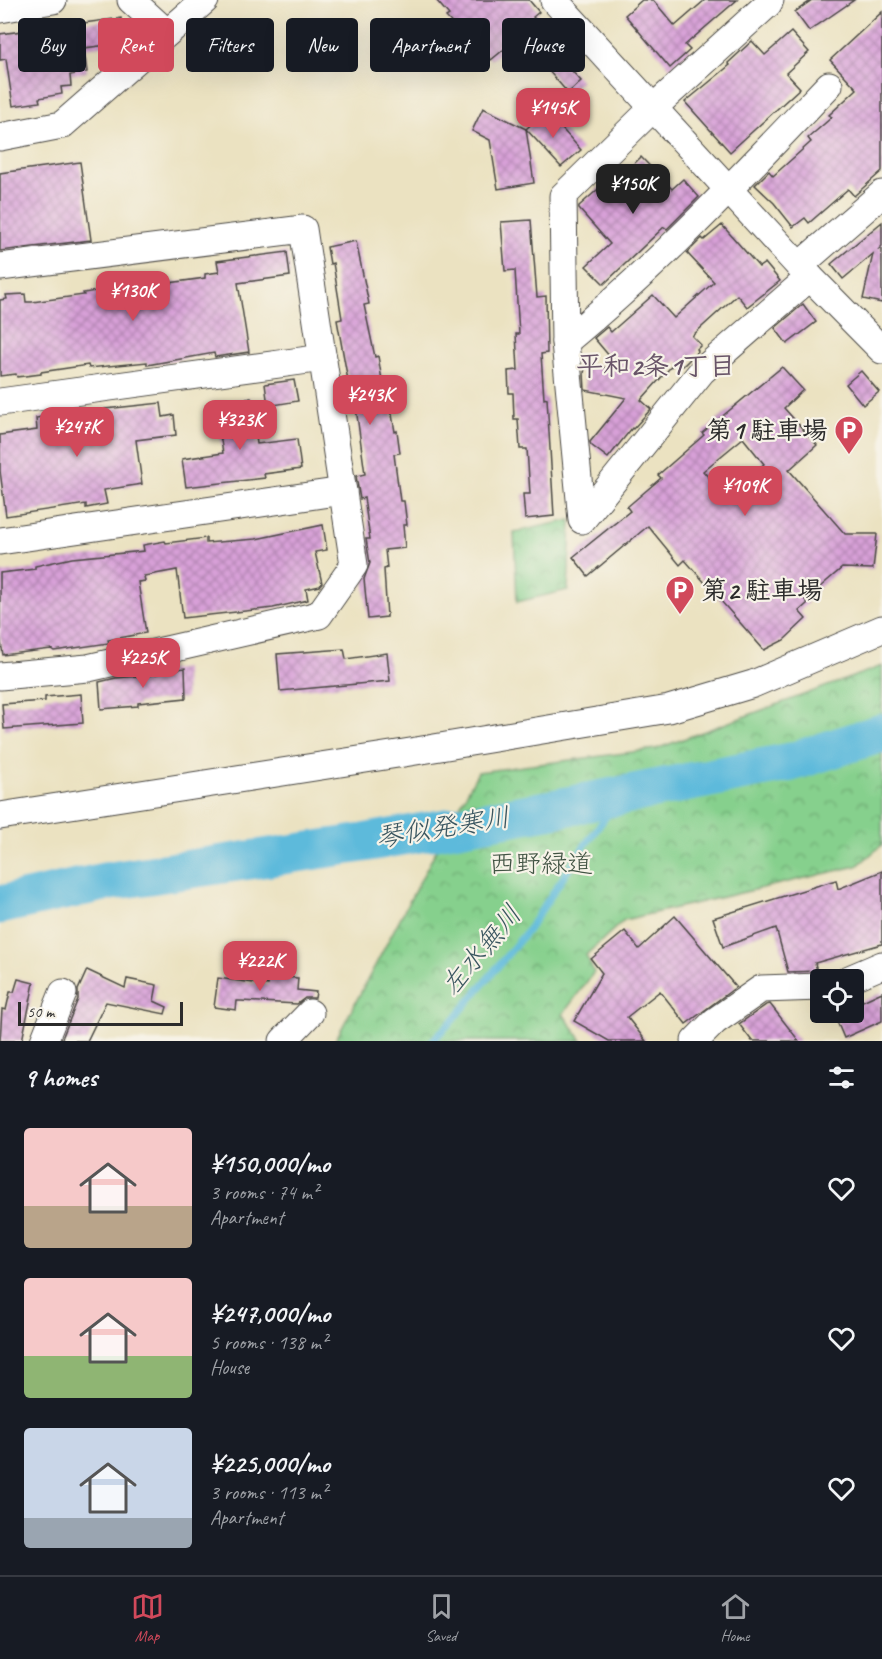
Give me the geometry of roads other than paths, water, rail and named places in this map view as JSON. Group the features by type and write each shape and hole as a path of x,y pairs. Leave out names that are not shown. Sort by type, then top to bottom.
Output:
{"street":[{"path":"0,9 52,0"},
{"path":"131,0 151,18"},
{"path":"174,27 205,0"},
{"path":"554,0 805,271 882,350"},
{"path":"770,0 653,108 563,196 565,342 582,520 702,371 882,195"},
{"path":"0,137 62,125 122,72"},
{"path":"565,342 610,304 729,189 829,85"},
{"path":"0,267 303,229 354,565 319,615 88,668 0,676"},
{"path":"0,402 323,358"},
{"path":"0,541 343,490"},
{"path":"0,816 669,709 753,684 882,629"},
{"path":"864,973 882,965"},
{"path":"695,1041 715,1021 761,989 810,987"},
{"path":"44,1041 63,993"},
{"path":"283,1041 310,1013"}],"waterway":[{"name":"琴似発寒川","path":"0,905 104,882 363,843 558,808 791,762 882,733"},
{"name":"左水無川","path":"432,1041 455,1018 528,930 622,795"}],"place":[{"name":"第1 駐車場","path":"849,456"},
{"name":"第2 駐車場","path":"680,616"}],"district":[{"name":"平和2条1丁目","path":"656,366"}],"park label":[{"name":"西野緑道","path":"541,863"}]}
